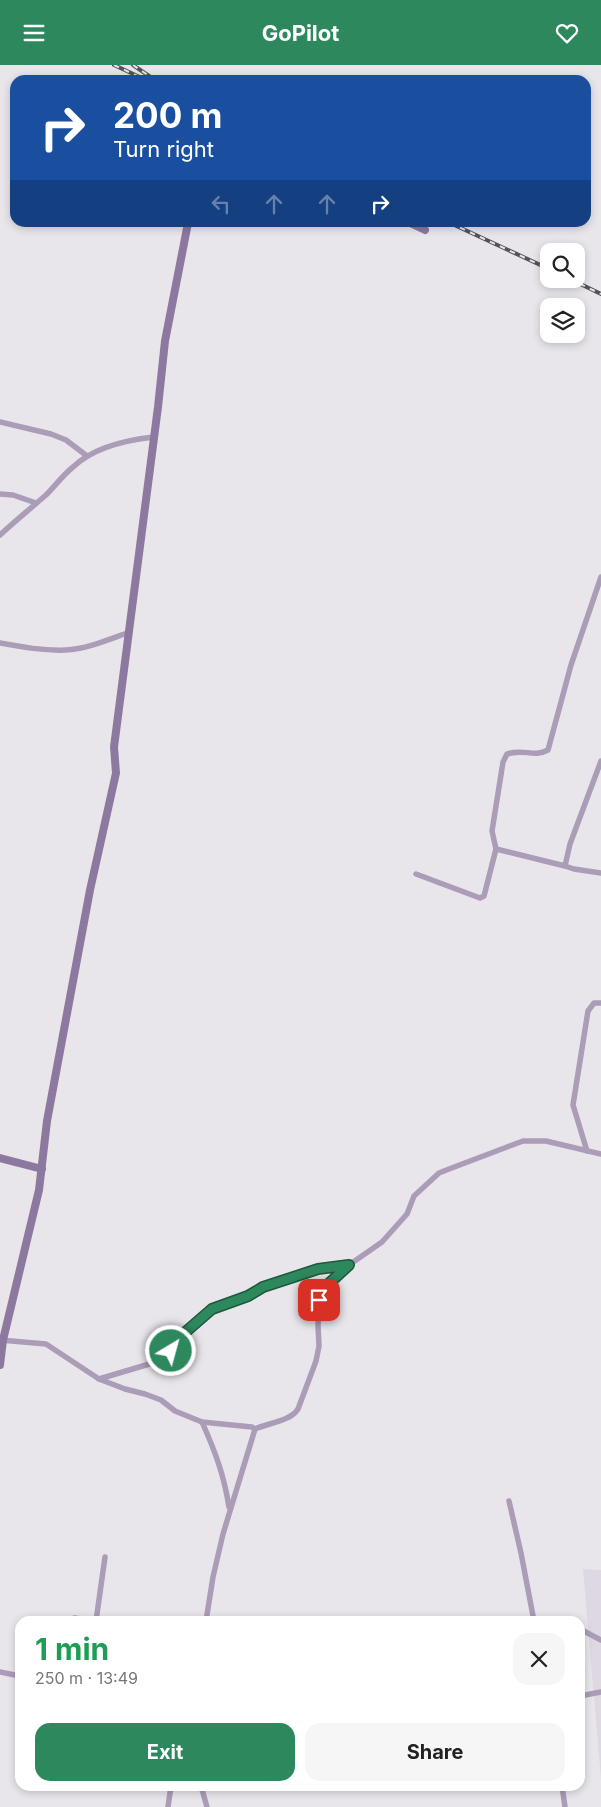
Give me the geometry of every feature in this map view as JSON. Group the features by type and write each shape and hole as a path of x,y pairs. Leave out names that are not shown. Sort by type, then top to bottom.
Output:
{"street":[{"path":"0,1365 1,1340 39,1190 47,1121 90,889 116,773 114,747 130,632 164,341 187,227"},
{"path":"419,227 425,230"},
{"path":"0,422 51,434 66,440 87,456"},
{"path":"0,535 73,466 87,456 129,441 154,437"},
{"path":"0,494 12,495 36,503"},
{"path":"416,875 483,898 496,849 492,831 503,762 507,754 516,751 540,754 548,749 570,665 601,577"},
{"path":"0,643 31,648 67,650 87,646 130,632"},
{"path":"565,866 570,844 601,761"},
{"path":"496,849 574,869 601,873"},
{"path":"587,1151 573,1105 588,1011 594,1003 601,1003"},
{"path":"1,1340 46,1344 99,1379 125,1389 145,1393 175,1411 202,1422 252,1427 255,1429 269,1423 289,1419 295,1415 298,1409 316,1361 319,1346 319,1300 324,1288 349,1265 382,1242 402,1222 414,1196 439,1173 523,1141 546,1141 601,1154"},
{"path":"0,1158 42,1169"},
{"path":"99,1379 156,1362 171,1351 182,1335 212,1309 248,1296 263,1287 318,1269 349,1265"},
{"path":"202,1422 224,1475 229,1509"},
{"path":"207,1616 213,1577 229,1509 255,1429"},
{"path":"509,1501 533,1616"},
{"path":"97,1616 105,1557"},
{"path":"585,1632 601,1640"},
{"path":"0,1672 15,1674"},
{"path":"585,1695 601,1692"},
{"path":"168,1807 170,1791"},
{"path":"203,1791 207,1807"},
{"path":"563,1791 565,1807"}],"shaded area":[{"path":"583,1569 601,1570 601,1779"}],"railway":[{"path":"114,65 135,75"},
{"path":"133,65 148,75"},
{"path":"459,227 540,265"},
{"path":"585,286 601,294"}],"route":[{"path":"171,1351 182,1335 212,1309 248,1296 263,1287 296,1276 318,1269 349,1265 324,1288 319,1300"}]}
